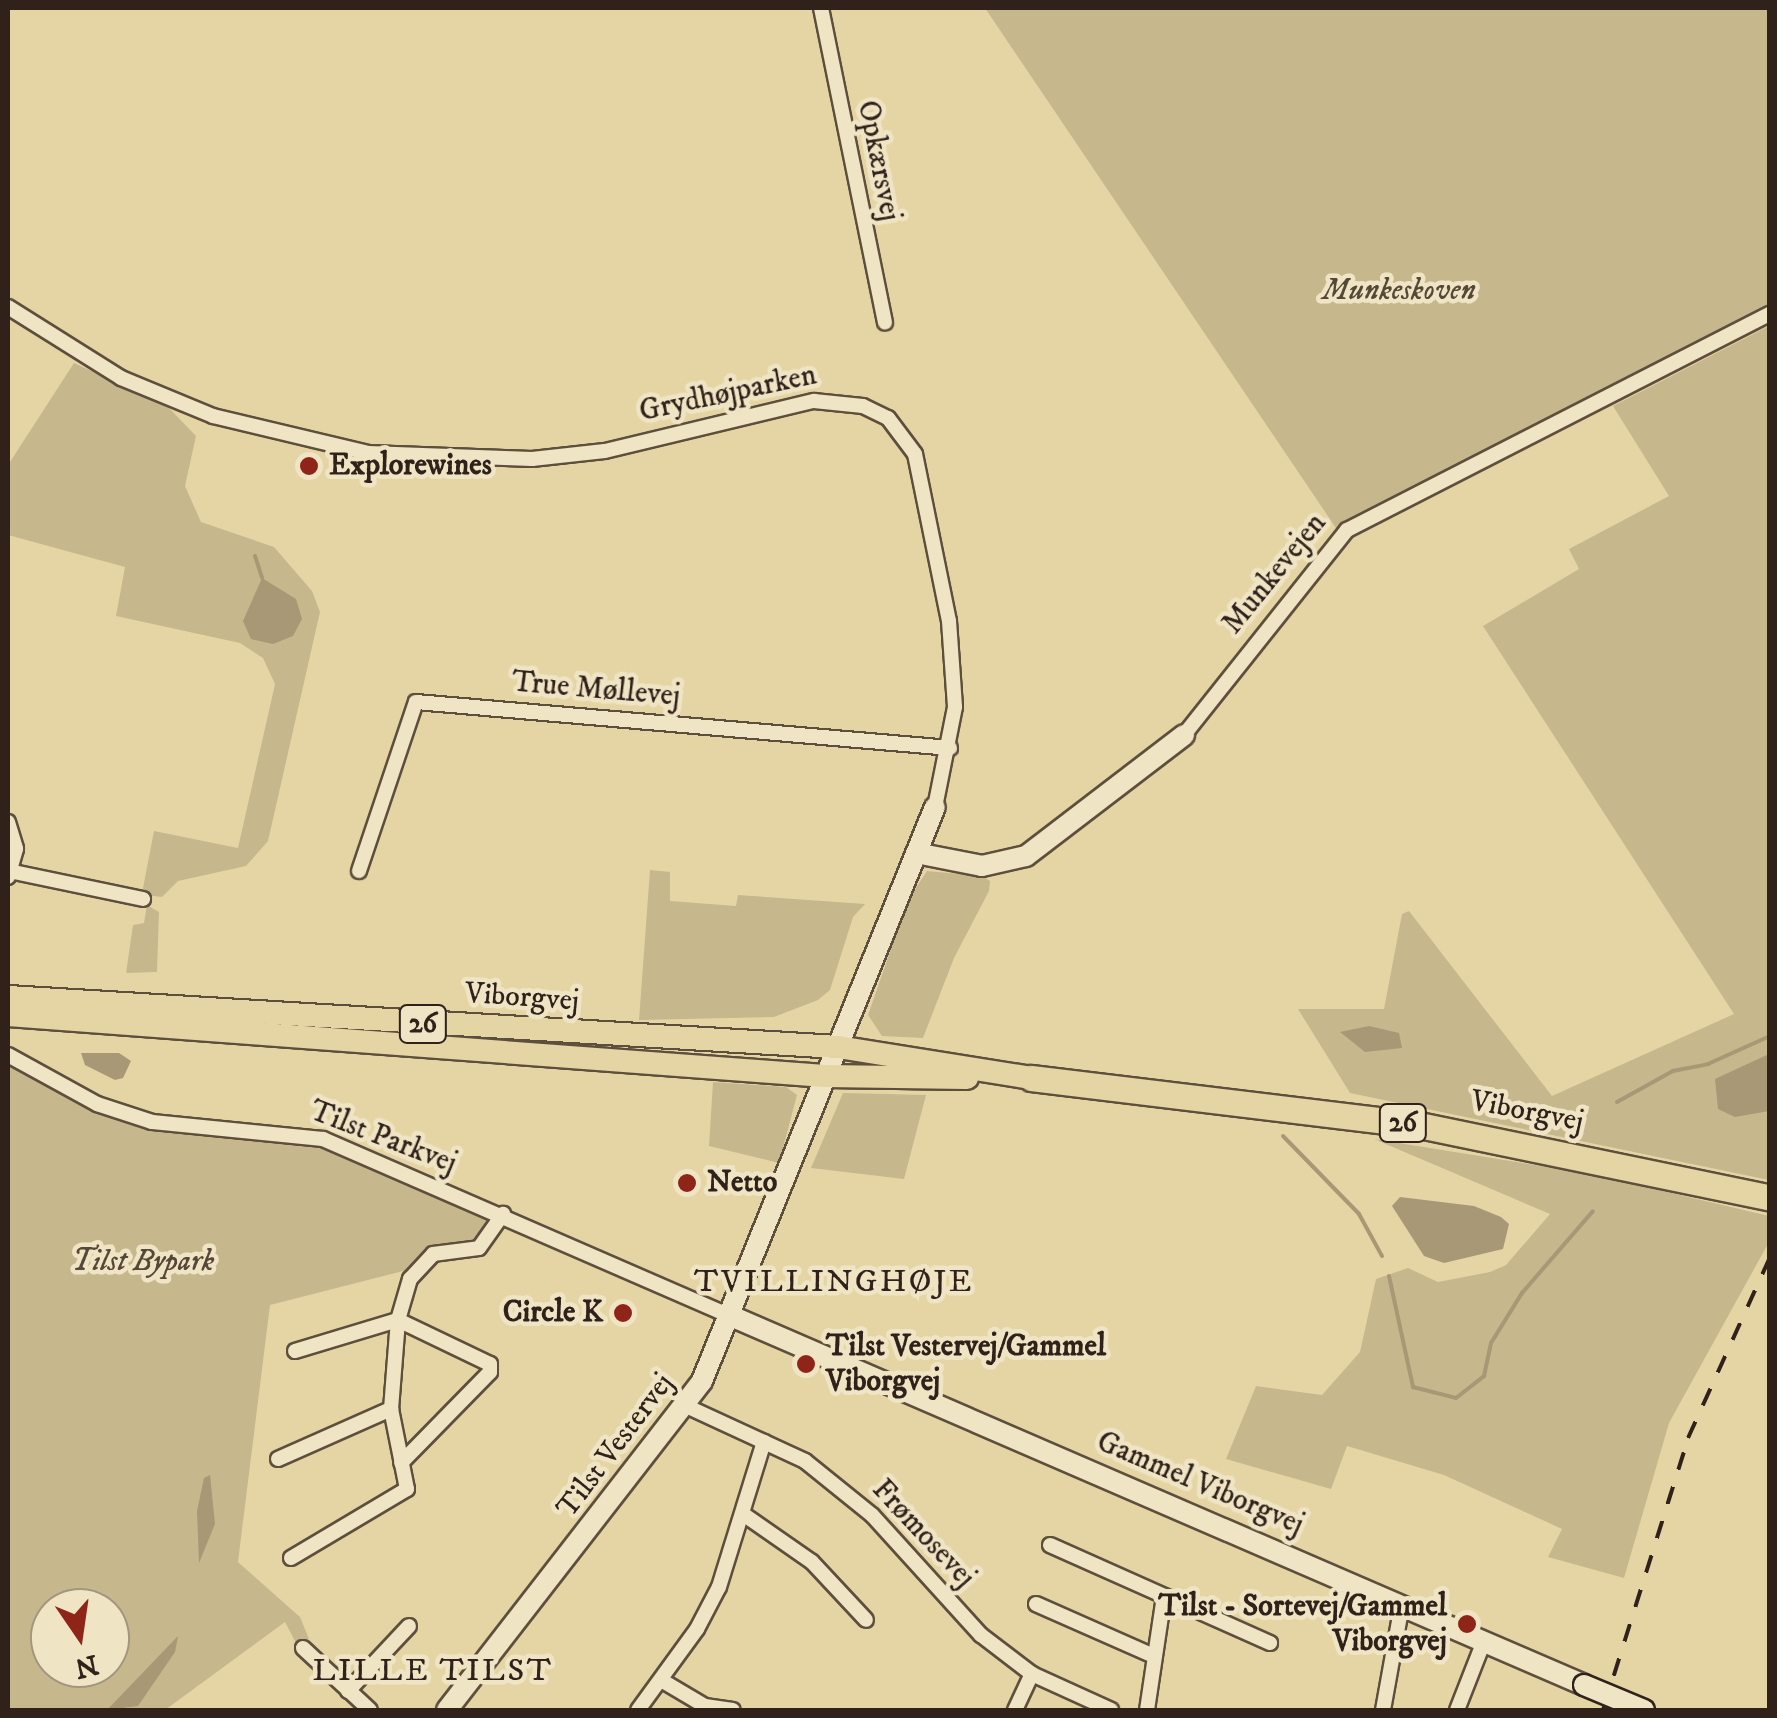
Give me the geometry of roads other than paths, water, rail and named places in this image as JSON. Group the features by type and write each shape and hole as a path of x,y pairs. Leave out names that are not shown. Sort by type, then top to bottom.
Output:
{"highway":[{"name":"Viborgvej","path":"1031,1078 1419,1125 1770,1198"}],"main road":[{"name":"Viborgvej","path":"8,997 838,1047 1031,1078"},
{"name":"Viborgvej","path":"8,1015 825,1076 1031,1078"}],"street":[{"name":"Opkærsvej","path":"822,8 884,324"},
{"name":"Grydhøjparken","path":"8,307 121,378 214,416 368,453 532,459 605,451 814,401 863,406 888,418 916,454 948,621 955,685 950,748 935,806 825,1076"},
{"name":"Munkevejen","path":"916,854 982,866 1026,856 1184,735 1347,530 1770,314"},
{"name":"True Møllevej","path":"359,871 416,702 950,748"},
{"path":"8,822 16,849 8,874 143,899"},
{"name":"Tilst Parkvej","path":"8,1055 122,1113 184,1126 322,1139 503,1214 731,1316"},
{"name":"Tilst Vestervej","path":"447,1710 686,1406 731,1316 825,1076"},
{"path":"291,1558 407,1489 392,1409 398,1320 418,1264 433,1254 479,1248 503,1214"},
{"name":"Gammel Viborgvej","path":"731,1316 1645,1710"},
{"path":"294,1351 398,1320 490,1364 490,1372 400,1463"},
{"name":"Frømosevej","path":"686,1406 805,1462 872,1515 981,1636 1032,1674 1111,1710"},
{"path":"278,1459 392,1409"},
{"path":"638,1710 719,1586 764,1442"},
{"path":"743,1514 812,1562 866,1620"},
{"path":"1050,1544 1270,1643"},
{"path":"1146,1710 1164,1596"},
{"path":"1036,1604 1154,1656"},
{"path":"1383,1710 1402,1604"},
{"path":"348,1691 409,1626"},
{"path":"1456,1710 1484,1640"},
{"path":"302,1648 370,1710"},
{"path":"1015,1710 1032,1674"},
{"path":"661,1680 704,1706 733,1710"}],"waterway":[{"path":"255,556 262,578"},
{"path":"1617,1102 1673,1071 1708,1064 1770,1036"},
{"path":"1283,1136 1359,1214 1382,1256"},
{"path":"1389,1276 1413,1387 1456,1398 1484,1376 1491,1343 1522,1293 1593,1211"}],"railway":[{"path":"1603,1710 1688,1438 1770,1257"}],"place":[{"name":"Explorewines","path":"309,466"},
{"name":"Netto","path":"687,1183"},
{"name":"Circle K","path":"623,1313"},
{"name":"Tilst Vestervej/Gammel Viborgvej","path":"806,1364"},
{"name":"Tilst - Sortevej/Gammel Viborgvej","path":"1467,1624"}],"district":[{"name":"TVILLINGHØJE","path":"834,1282"},
{"name":"LILLE TILST","path":"433,1671"}],"park label":[{"name":"Munkeskoven","path":"1399,291"},
{"name":"Tilst Bypark","path":"143,1262"}]}
